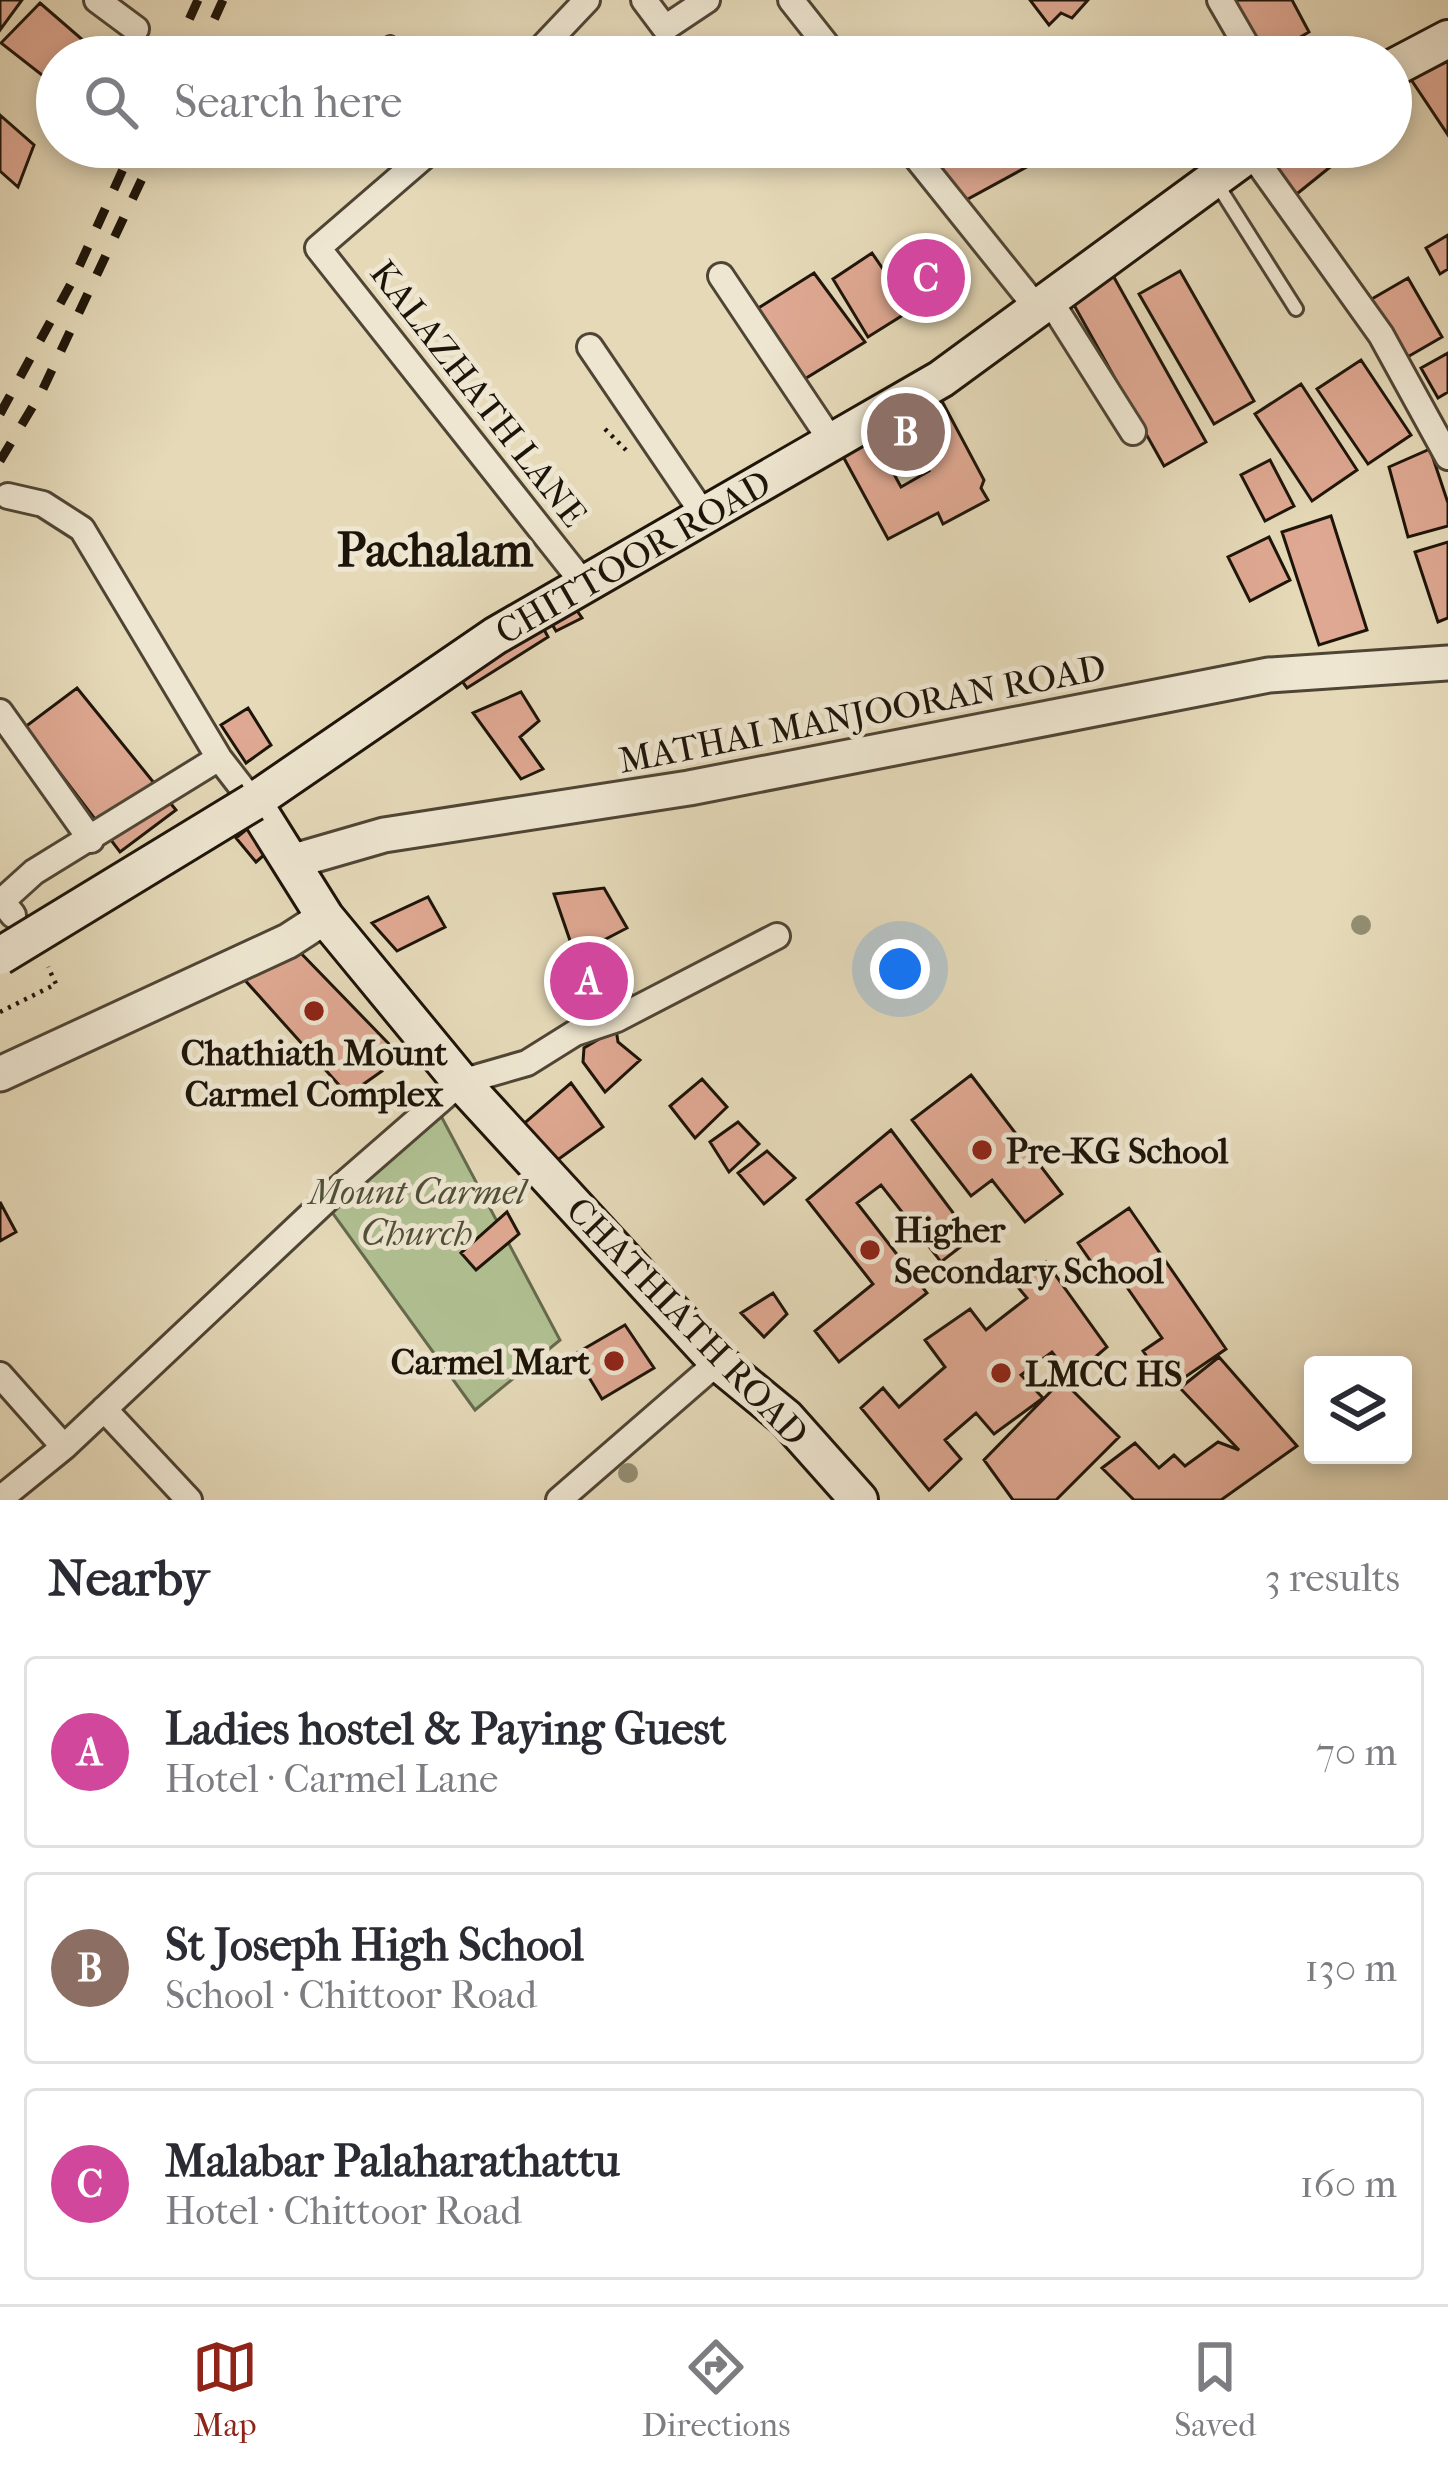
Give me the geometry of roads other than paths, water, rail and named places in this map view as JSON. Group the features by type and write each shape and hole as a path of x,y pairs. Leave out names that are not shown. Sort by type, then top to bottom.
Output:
{"main road":[{"path":"1412,58 1448,39"},
{"name":"CHITTOOR ROAD","path":"0,956 253,802 486,641 940,379 1228,168"},
{"name":"CHATHIATH ROAD","path":"253,802 294,860 325,917 461,1082 718,1362 786,1418 859,1500"}],"street":[{"path":"97,0 136,29"},
{"path":"553,36 587,0"},
{"path":"644,0 665,28 707,0"},
{"path":"791,0 819,36"},
{"path":"1220,0 1241,36"},
{"name":"KALAZHATH LANE","path":"404,168 318,248 584,584"},
{"path":"926,168 1043,303 1133,433"},
{"path":"1267,168 1381,335 1448,457"},
{"path":"721,276 832,442"},
{"path":"590,347 704,515"},
{"path":"8,496 43,504 82,529 219,758 253,802"},
{"name":"MATHAI MANJOORAN ROAD","path":"294,860 384,836 689,788 1269,675 1448,663"},
{"path":"0,712 92,840"},
{"path":"13,915 2,901 17,885 219,758"},
{"path":"0,1074 288,940 325,917"},
{"path":"0,1498 64,1447 337,1190 461,1082 526,1063 575,1034 617,1019 777,936"},
{"path":"559,1500 586,1490 718,1362"},
{"path":"0,1375 64,1447"},
{"path":"104,1409 189,1500"}],"lane":[{"path":"1213,178 1296,309"}],"railway":[{"path":"182,36 198,0"},
{"path":"207,36 223,0"},
{"path":"0,414 73,280 124,168"},
{"path":"0,461 42,391 147,168"}],"place":[{"name":"Malabar Palaharathattu","path":"926,278"},
{"name":"St Joseph High School","path":"906,432"},
{"name":"Ladies hostel & Paying Guest","path":"589,981"},
{"name":"Chathiath Mount Carmel Complex","path":"314,1011"},
{"name":"Pre-KG School","path":"982,1150"},
{"name":"Higher Secondary School","path":"870,1250"},
{"name":"Carmel Mart","path":"614,1361"},
{"name":"LMCC HS","path":"1001,1373"}],"district":[{"name":"Pachalam","path":"435,549"}],"park label":[{"name":"Mount Carmel Church","path":"417,1212"}]}
